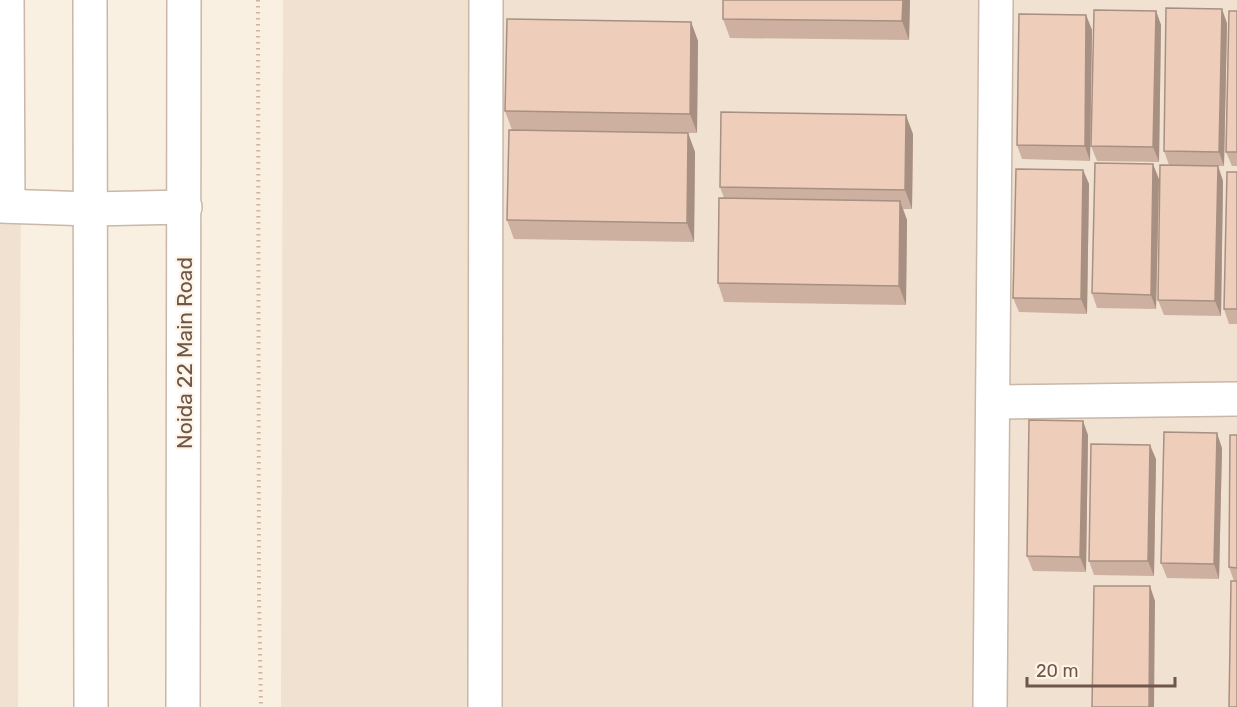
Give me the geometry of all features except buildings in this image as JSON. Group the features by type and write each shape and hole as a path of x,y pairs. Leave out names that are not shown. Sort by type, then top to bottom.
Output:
{"street":[{"path":"8,0 4,206 91,209 185,207"},
{"path":"90,0 91,707"},
{"name":"Noida 22 Main Road","path":"183,707 184,0"},
{"path":"485,707 486,0"},
{"path":"990,707 996,0"},
{"path":"993,402 1237,399"}],"path":[{"path":"258,0 258,584 261,707"}],"shaded area":[{"path":"0,0 22,0 18,707 0,707"},
{"path":"283,0 1237,0 1237,707 281,707"}]}
